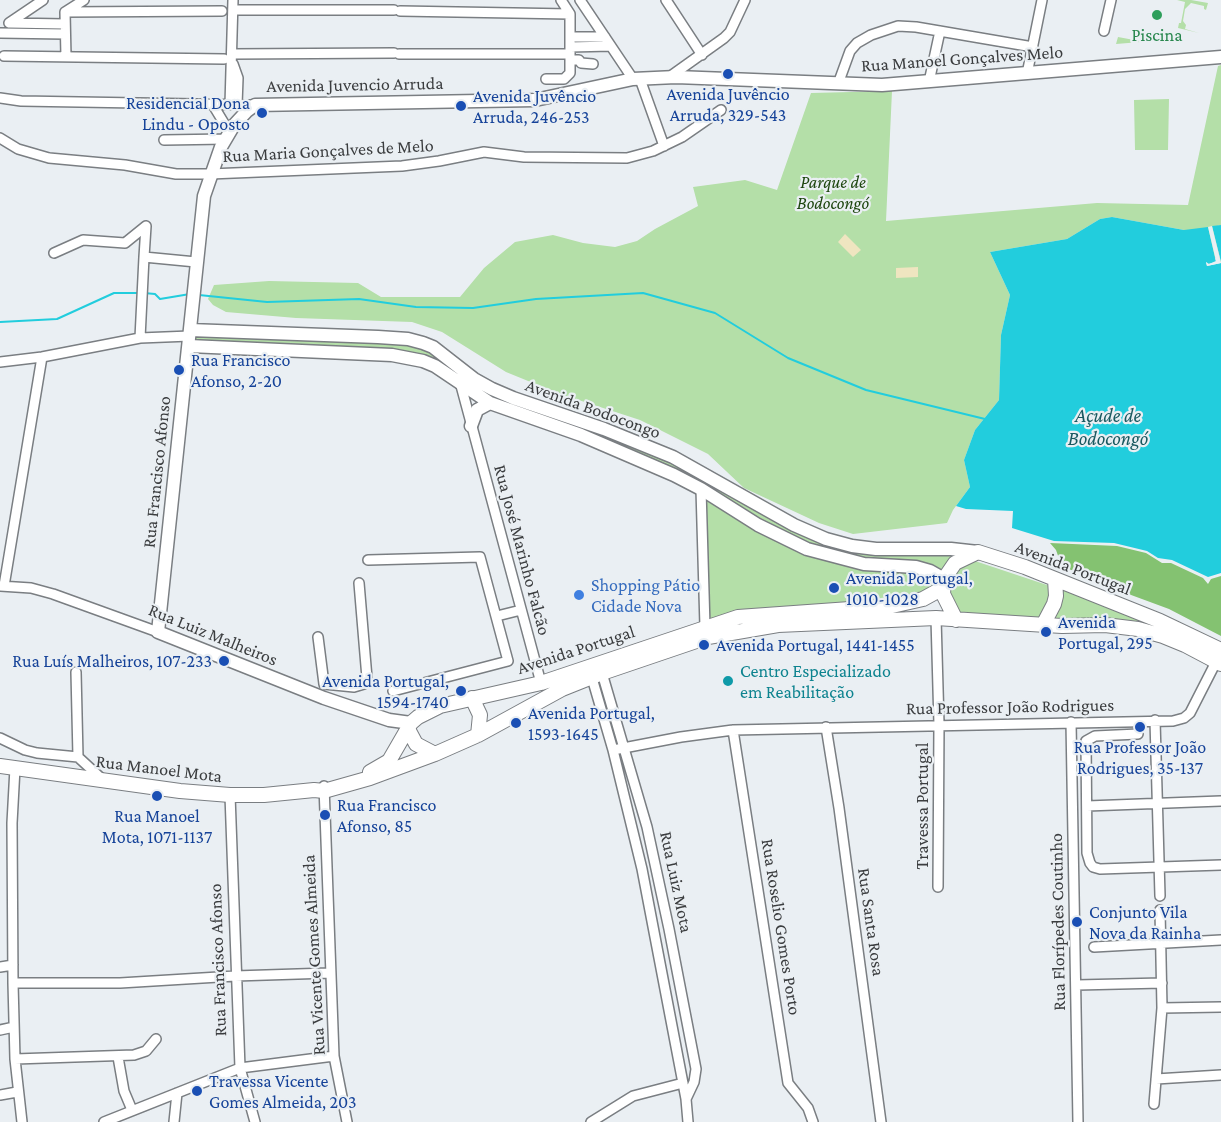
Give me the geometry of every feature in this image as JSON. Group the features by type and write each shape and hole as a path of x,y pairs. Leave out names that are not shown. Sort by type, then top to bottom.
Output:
{"main road":[{"name":"Avenida Portugal","path":"410,726 426,712 472,698 541,683 705,627 752,615 892,606 924,599 944,584 955,563 978,552 1055,579 1182,631 1219,659"},
{"path":"1043,625 1054,604 1055,579"},
{"path":"944,584 946,603 956,620"},
{"name":"Avenida Portugal","path":"321,789 370,778 435,754 478,735 562,689 597,676 708,637 758,627 936,618 1043,625 1105,625 1138,629 1219,659"},
{"path":"472,698 480,715 478,735"},
{"path":"410,726 416,744 435,754"},
{"path":"321,789 375,770 389,761 410,726"},
{"name":"Rua Manoel Mota","path":"0,766 180,791 230,795 264,795 321,789"}],"street":[{"path":"0,31 43,0"},
{"path":"65,12 84,0"},
{"path":"233,0 229,59 233,105"},
{"path":"546,79 568,77 570,14 561,0"},
{"path":"580,0 604,37 637,79 664,146"},
{"path":"666,0 702,55"},
{"path":"668,78 730,32 745,0"},
{"path":"1027,74 1042,0"},
{"path":"1104,31 1111,0"},
{"path":"233,10 570,14"},
{"path":"65,12 222,11"},
{"path":"65,12 66,57"},
{"path":"9,23 65,29"},
{"path":"838,84 850,51 857,43 871,34 898,26 1033,47"},
{"path":"0,31 65,29"},
{"path":"929,82 940,31"},
{"path":"570,49 604,37"},
{"path":"4,56 229,59 611,46"},
{"path":"570,49 580,63 593,64"},
{"name":"Rua Manoel Gonçalves Melo","path":"637,79 882,85 1221,57"},
{"name":"Avenida Juvencio Arruda","path":"255,105 535,100 637,79"},
{"path":"0,98 21,101 255,105"},
{"path":"164,140 228,136 213,105"},
{"name":"Rua Francisco Afonso","path":"158,632 204,196 216,156 242,115 255,105"},
{"name":"Rua Maria Gonçalves de Melo","path":"0,138 18,149 49,158 125,165 176,174 402,166 484,152 524,157 627,158 664,146 682,137 722,110"},
{"path":"54,253 83,240 125,243 146,226 140,338"},
{"path":"144,257 196,262"},
{"name":"Avenida Bodocongo","path":"190,337 407,357 435,366 490,403 581,435 674,475 758,525 807,549 864,564 916,567 930,571 944,584"},
{"name":"Avenida Bodocongo","path":"0,362 42,357 140,338 378,337 408,339 433,347 474,379 492,389 604,429 673,458 794,525 826,539 876,549 951,549 978,552"},
{"path":"2,586 42,357"},
{"name":"Rua José Marinho Falcão","path":"460,382 541,683"},
{"path":"471,426 477,410 490,403"},
{"path":"701,489 705,627"},
{"path":"368,560 480,557 508,661 393,691"},
{"path":"324,684 354,687 364,684 368,678 359,583"},
{"name":"Rua Luiz Malheiros","path":"2,586 31,588 53,594 158,632 324,698 410,726"},
{"path":"496,616 520,609"},
{"name":"Travessa Portugal","path":"936,618 939,724 938,887"},
{"path":"318,637 324,698"},
{"name":"Rua Professor João Rodrigues","path":"613,750 733,730 1179,720 1190,713 1219,659"},
{"path":"76,672 78,757"},
{"name":"Rua Luiz Mota","path":"597,676 624,747 645,816 656,863 696,1069 694,1083 686,1100"},
{"name":"Rua Luiz Mota","path":"597,676 642,869 683,1083 688,1122"},
{"path":"1155,720 1160,896"},
{"name":"Rua Florípedes Coutinho","path":"1071,722 1078,1122"},
{"name":"Rua Santa Rosa","path":"826,727 836,786 880,1122"},
{"name":"Rua Roselio Gomes Porto","path":"733,730 788,1083 808,1108 813,1122"},
{"path":"1138,734 1095,736 1086,741 1087,853 1094,867 1100,869 1221,865"},
{"path":"0,738 37,753 78,757 104,781"},
{"path":"15,768 12,824 13,983 17,1092 22,1122"},
{"name":"Rua Vicente Gomes Almeida","path":"321,789 334,1056 347,1122"},
{"name":"Rua Francisco Afonso","path":"230,795 240,1068 255,1122"},
{"path":"1087,806 1221,801"},
{"path":"1154,1104 1162,1008 1160,909"},
{"path":"1094,946 1221,940"},
{"path":"0,967 13,965"},
{"path":"13,983 120,983 329,973"},
{"path":"1077,985 1162,983"},
{"path":"1162,1008 1221,1007"},
{"path":"0,1030 14,1027"},
{"path":"15,1059 118,1057 141,1054 156,1039"},
{"path":"104,1122 240,1068 334,1056"},
{"path":"118,1057 124,1091 132,1110"},
{"path":"1156,1079 1221,1075"},
{"path":"591,1122 633,1096 683,1083"},
{"path":"0,1095 17,1092"},
{"path":"174,1122 177,1093"}],"green space":[{"path":"1177,0 1208,3 1206,10 1204,6 1191,3 1185,9 1183,21 1186,25 1185,29 1199,33 1178,28 1185,2"},
{"path":"1118,37 1144,42 1116,44"},
{"path":"1146,37 1165,40 1145,42"},
{"name":"Parque de Bodocongó","path":"1221,65 1221,225 1213,227 1221,263 1184,230 1112,217 1100,219 1067,239 990,252 1010,295 1001,335 999,400 975,430 964,460 970,487 953,510 947,523 853,534 819,523 744,488 708,454 640,420 560,394 506,372 442,332 412,322 296,318 226,312 213,305 208,299 214,285 269,281 358,283 381,297 460,297 484,268 515,242 553,235 583,243 615,247 637,241 698,206 693,187 745,180 777,190 811,93 892,91 886,221 1097,203 1188,205 1218,66"},
{"path":"1169,99 1168,150 1135,150 1134,100"},
{"path":"195,335 404,342 428,349 472,382 674,461 823,541 957,555 941,573 866,561 795,540 690,480 491,401 430,360 194,343"},
{"path":"704,496 812,553 916,569 941,580 932,592 909,600 707,622"},
{"path":"1050,543 1117,546 1146,553 1162,563 1171,563 1203,578 1208,584 1211,579 1221,576 1221,636 1169,609 1123,592 1103,580 1062,567 1056,550"},
{"path":"972,560 1050,586 1046,615 1037,620 958,614 948,598 950,574"},
{"path":"1057,584 1114,606 1186,641 1049,621"}],"sand":[{"path":"845,234 861,250 853,257 838,242"},
{"path":"918,267 918,277 896,278 896,268"}],"water":[{"name":"Açude de Bodocongó","path":"1112,217 1184,230 1208,227 1216,262 1208,264 1206,262 1207,266 1221,263 1221,573 1208,577 1172,560 1158,558 1147,551 1114,543 1054,541 1012,528 1013,511 966,509 956,506 970,487 964,460 975,430 999,400 1001,335 1010,295 990,252 1067,239 1100,219"},
{"path":"1221,225 1221,262 1212,226"}],"pier":[{"path":"1212,226 1221,263 1207,266 1206,262 1209,264 1216,261 1208,227"}],"waterway":[{"path":"0,322 57,319 114,293 138,293"},
{"path":"144,293 155,294 160,299 190,294"},
{"path":"199,295 267,302 359,299 416,307 473,308 536,299 643,293 715,313 788,358 866,390 985,419"}],"place":[{"name":"Piscina","path":"1157,15"},
{"name":"Avenida Juvêncio Arruda, 329-543","path":"728,74"},
{"name":"Avenida Juvêncio Arruda, 246-253","path":"461,106"},
{"name":"Residencial Dona Lindu - Oposto","path":"262,113"},
{"name":"Rua Francisco Afonso, 2-20","path":"179,370"},
{"name":"Avenida Portugal, 1010-1028","path":"834,588"},
{"name":"Shopping Pátio Cidade Nova","path":"579,595"},
{"name":"Avenida Portugal, 295","path":"1046,632"},
{"name":"Avenida Portugal, 1441-1455","path":"704,645"},
{"name":"Rua Luís Malheiros, 107-233","path":"224,661"},
{"name":"Centro Especializado em Reabilitação","path":"728,681"},
{"name":"Avenida Portugal, 1594-1740","path":"461,691"},
{"name":"Avenida Portugal, 1593-1645","path":"516,723"},
{"name":"Rua Professor João Rodrigues, 35-137","path":"1140,727"},
{"name":"Rua Manoel Mota, 1071-1137","path":"157,796"},
{"name":"Rua Francisco Afonso, 85","path":"325,815"},
{"name":"Conjunto Vila Nova da Rainha","path":"1077,922"},
{"name":"Travessa Vicente Gomes Almeida, 203","path":"197,1091"}]}
